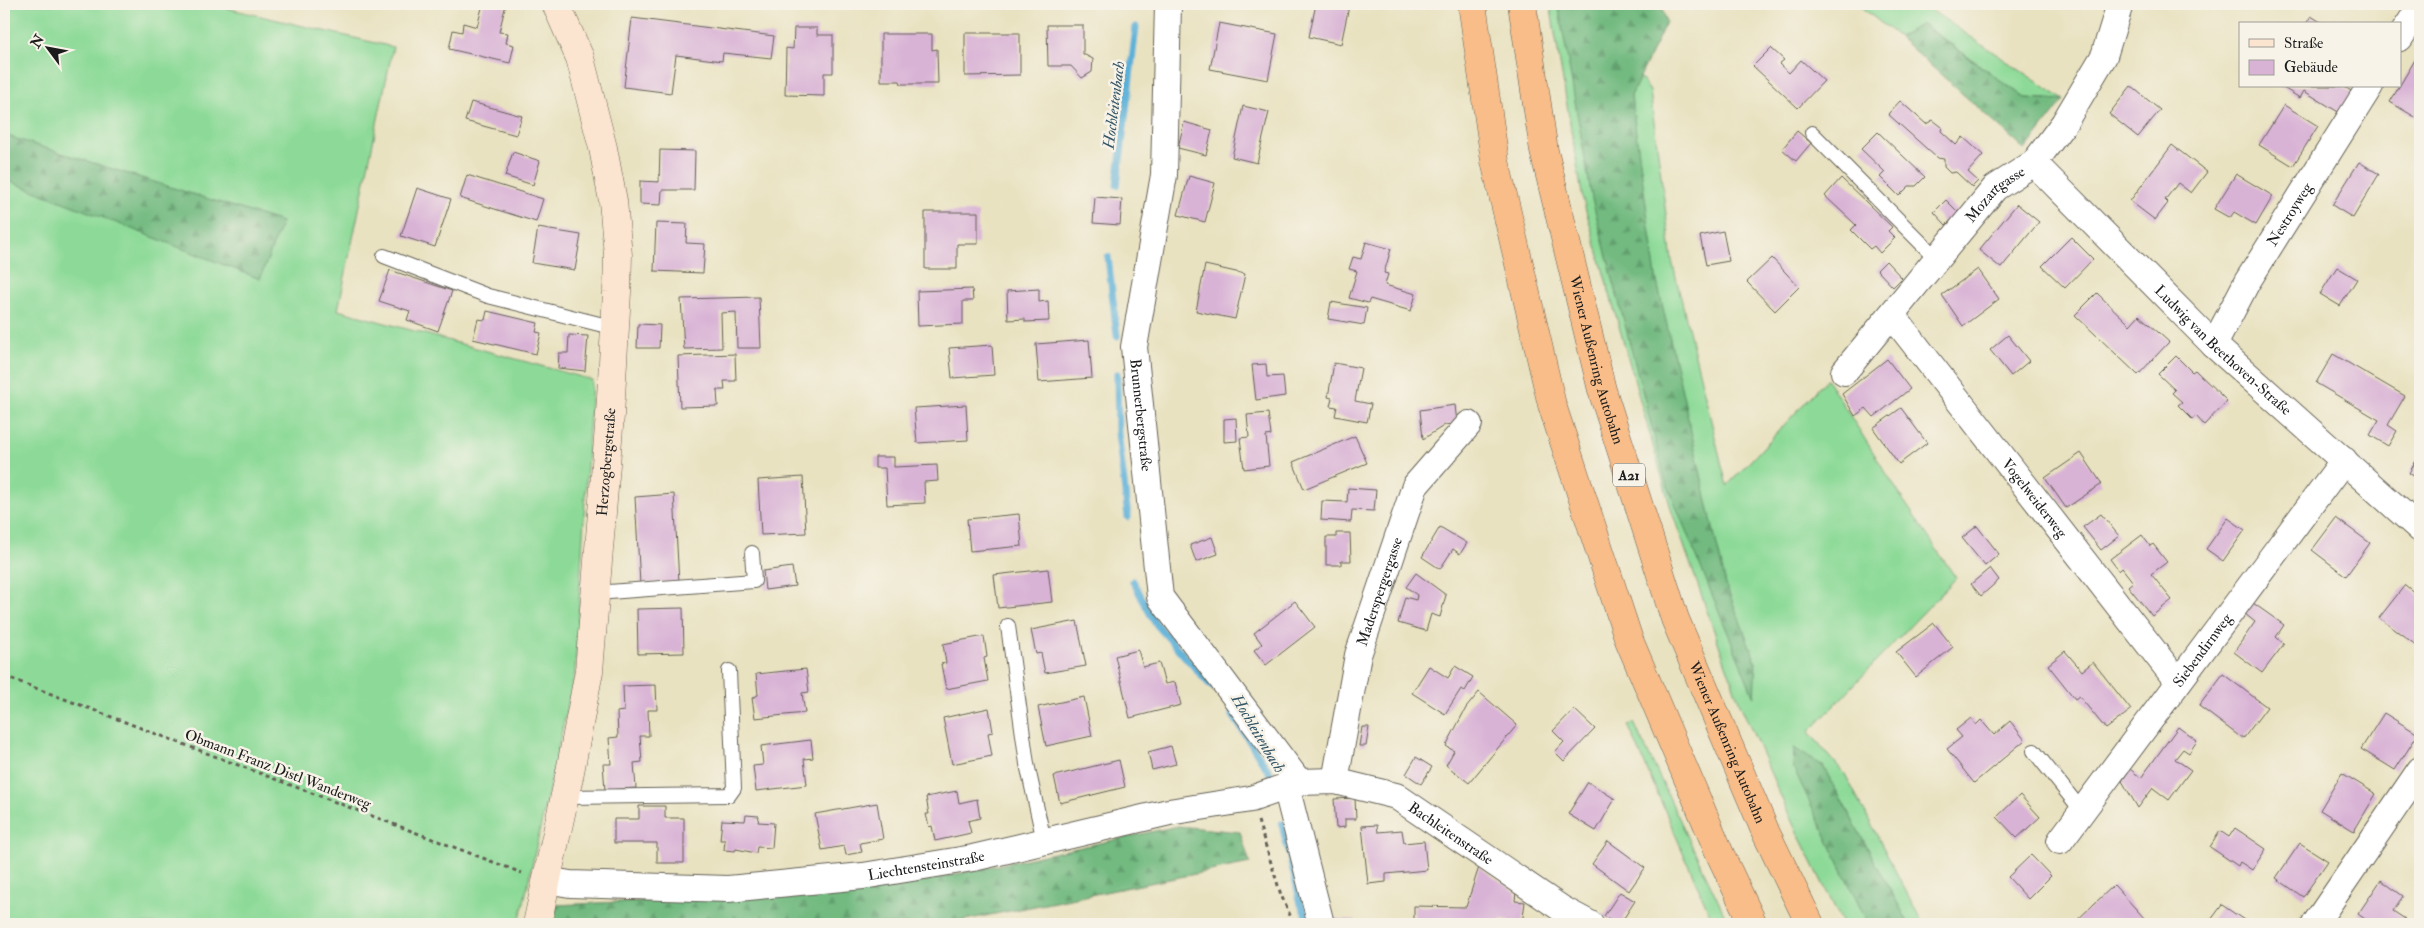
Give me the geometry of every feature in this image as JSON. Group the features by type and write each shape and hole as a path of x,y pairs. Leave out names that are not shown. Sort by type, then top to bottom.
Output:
{"highway":[{"path":"1472,4 1495,162 1552,405 1630,640 1720,854 1753,924"},
{"name":"Wiener Außenring Autobahn","path":"1522,4 1544,151 1602,390 1675,619 1766,833 1810,924"}],"main road":[{"name":"Herzogbergstraße","path":"537,924 565,797 589,671 616,328 618,255 613,201 595,113 580,58 556,4"}],"street":[{"name":"Brunnerbergstraße","path":"1168,4 1164,175 1134,347 1160,597 1275,790 1321,924"},
{"name":"Mozartgasse","path":"1844,372 1938,260 1995,188 2034,163 2064,122 2104,56 2120,4"},
{"path":"2402,35 2420,6"},
{"name":"Nestroyweg","path":"2214,345 2247,282 2369,88"},
{"name":"Ludwig van Beethoven-Straße","path":"2034,163 2214,345 2420,529"},
{"name":"Vogelweiderweg","path":"1892,315 2178,682"},
{"name":"Maderspergergasse","path":"1336,781 1358,655 1415,486 1469,424"},
{"name":"Siebendirnweg","path":"2060,841 2344,460"},
{"path":"2315,924 2420,770"},
{"name":"Bachleitenstraße","path":"1275,790 1336,781 1396,796 1562,909 1590,924"},
{"name":"Liechtensteinstraße","path":"546,880 570,884 728,889 863,876 973,858 1169,812 1275,790"}],"lane":[{"path":"1812,133 1938,260"},
{"path":"384,256 488,296 616,328"},
{"path":"596,593 754,581 752,553"},
{"path":"1008,626 1027,764 1044,841"},
{"path":"565,797 729,795 734,788 729,671"},
{"path":"2034,751 2082,811"}],"path":[{"name":"Obmann Franz Distl Wanderweg","path":"4,676 506,869 546,880"},
{"path":"1275,790 1281,895 1294,924"}],"green space":[{"path":"4,4 209,4 393,47 338,310 592,380 575,672 519,924 4,924"},
{"path":"1550,4 1587,4 1650,91 1672,261 1727,486 1827,379 1902,498 1956,578 1809,732 1845,774 1923,924 1843,924 1793,824 1740,704 1672,512 1583,200"},
{"path":"1558,4 1661,4 1666,22 1631,96 1656,277 1726,585 1756,662 1754,697 1666,482 1592,199"},
{"path":"1857,4 1922,4 2064,100 2025,98 1923,24 1899,37"},
{"path":"1922,24 2025,98 2064,100 2025,150 1899,37"},
{"path":"4,135 282,222 260,279 4,179"},
{"path":"1634,723 1729,924 1714,924 1628,725"},
{"path":"1794,748 1823,766 1909,924 1868,924 1793,767"},
{"path":"1178,826 1240,832 1250,863 945,924 555,924 556,905 888,889"}],"building":[{"path":"483,4 506,4 499,32 508,33 506,43 514,45 510,63 449,49 453,30 462,32 463,23 477,27"},
{"path":"1316,4 1349,6 1341,44 1309,37"},
{"path":"2311,16 2321,22 2307,22"},
{"path":"632,18 774,36 771,58 723,53 722,61 676,55 671,93 624,87"},
{"path":"1219,23 1277,34 1268,80 1210,69"},
{"path":"1047,25 1083,25 1083,54 1093,59 1092,72 1082,78 1071,66 1048,66"},
{"path":"794,28 817,28 817,35 833,35 833,73 824,73 824,96 785,95 786,48 793,49"},
{"path":"965,33 1020,33 1020,75 965,76"},
{"path":"881,34 932,34 932,50 937,49 938,84 901,84 900,81 881,81"},
{"path":"1771,48 1784,60 1779,64 1789,73 1801,60 1824,81 1798,108 1753,66"},
{"path":"2415,60 2420,63 2420,120 2390,102 2398,88 2402,88 2402,82"},
{"path":"2131,86 2160,110 2138,137 2109,114"},
{"path":"2283,88 2346,88 2353,92 2340,113 2304,91 2300,98"},
{"path":"1900,101 1926,124 1933,120 1942,127 1941,131 1956,145 1963,137 1983,155 1968,172 1978,181 1972,187 1956,172 1950,173 1944,167 1944,159 1937,158 1888,114"},
{"path":"471,102 522,116 516,135 465,121"},
{"path":"2284,105 2318,126 2293,166 2259,145"},
{"path":"1243,106 1269,112 1257,163 1232,157"},
{"path":"1184,122 1212,130 1206,155 1178,148"},
{"path":"1797,131 1811,143 1796,161 1782,149"},
{"path":"1878,132 1925,177 1916,186 1909,186 1899,196 1880,177 1885,172 1861,149"},
{"path":"2172,145 2207,172 2191,193 2178,183 2165,200 2168,203 2155,220 2130,201"},
{"path":"660,150 695,151 694,190 662,190 661,205 640,204 640,181 659,182"},
{"path":"513,152 540,161 533,185 505,176"},
{"path":"2359,162 2379,174 2353,218 2332,205"},
{"path":"2236,174 2273,196 2256,225 2234,212 2230,218 2214,209"},
{"path":"467,175 543,199 536,222 460,198"},
{"path":"1189,176 1215,183 1205,222 1178,215"},
{"path":"1841,178 1892,227 1888,231 1895,238 1880,253 1874,246 1870,249 1851,230 1856,225 1825,196"},
{"path":"417,188 451,199 435,247 401,236"},
{"path":"1095,197 1122,199 1120,225 1093,223"},
{"path":"1946,200 1959,213 1946,225 1934,212"},
{"path":"2017,204 2039,222 2001,268 1979,250"},
{"path":"925,212 978,212 978,244 957,244 957,269 925,269"},
{"path":"656,223 687,224 686,243 705,244 703,273 654,271"},
{"path":"538,228 581,235 575,270 532,263"},
{"path":"1723,231 1729,261 1706,265 1700,236"},
{"path":"2071,237 2093,259 2065,288 2042,266"},
{"path":"1366,242 1391,249 1384,273 1388,274 1385,285 1416,294 1411,311 1370,299 1368,303 1349,298 1357,271 1349,269 1353,257 1361,259"},
{"path":"1772,258 1799,287 1775,311 1747,282"},
{"path":"1886,261 1902,278 1893,287 1877,270"},
{"path":"1205,265 1245,274 1235,319 1196,311"},
{"path":"2337,267 2357,279 2340,306 2320,294"},
{"path":"1978,269 1999,299 1963,326 1942,295"},
{"path":"390,270 452,291 438,331 407,320 410,311 379,301"},
{"path":"972,289 973,301 963,301 963,324 918,326 917,291"},
{"path":"1039,289 1039,302 1048,301 1049,321 1025,322 1025,319 1008,320 1007,291"},
{"path":"2097,293 2130,325 2139,315 2169,342 2138,375 2075,315"},
{"path":"759,297 761,348 737,348 736,312 721,313 722,348 684,349 681,299"},
{"path":"1331,302 1367,308 1364,325 1328,319"},
{"path":"487,311 538,323 536,332 541,333 536,354 473,339 478,319 485,320"},
{"path":"638,324 660,325 659,348 637,348"},
{"path":"569,335 588,336 585,371 558,368 559,353 568,353"},
{"path":"2008,335 2029,361 2011,376 1990,350"},
{"path":"1089,340 1092,378 1039,382 1036,344"},
{"path":"992,345 994,375 952,378 949,348"},
{"path":"735,354 736,381 724,381 725,390 717,390 718,406 680,407 678,356"},
{"path":"2333,354 2405,396 2388,425 2397,431 2388,446 2370,435 2379,420 2316,383"},
{"path":"2176,356 2192,372 2195,370 2227,401 2204,425 2196,416 2192,419 2178,405 2182,402 2172,393 2175,390 2158,374"},
{"path":"1887,359 1910,389 1874,417 1866,408 1855,416 1842,394"},
{"path":"1334,363 1361,368 1355,401 1371,404 1367,422 1335,416 1337,407 1330,406 1332,398 1328,397"},
{"path":"1266,364 1267,377 1283,376 1285,396 1256,400 1252,365"},
{"path":"966,405 968,440 917,443 914,408"},
{"path":"1455,405 1457,423 1445,425 1423,439 1420,410"},
{"path":"1901,408 1927,443 1899,464 1873,428"},
{"path":"1268,413 1271,435 1266,436 1269,466 1244,469 1240,438 1249,437 1247,415"},
{"path":"1236,418 1237,441 1224,442 1224,419"},
{"path":"1355,436 1367,463 1304,489 1293,462"},
{"path":"2081,453 2102,484 2066,508 2045,478"},
{"path":"2420,454 2420,480 2409,473"},
{"path":"875,457 894,457 894,467 937,465 938,481 924,482 925,503 887,505 885,468 875,468"},
{"path":"803,477 806,533 761,535 758,480"},
{"path":"1348,488 1376,490 1374,511 1352,510 1351,522 1321,520 1322,501 1347,502"},
{"path":"674,494 679,582 640,584 635,497"},
{"path":"1019,514 1022,546 970,551 967,519"},
{"path":"2101,514 2119,536 2101,550 2083,527"},
{"path":"2228,518 2245,530 2223,561 2206,549"},
{"path":"2336,518 2370,543 2346,576 2312,550"},
{"path":"1977,526 1999,554 1985,566 1962,538"},
{"path":"1440,527 1467,543 1460,554 1453,549 1440,569 1422,557"},
{"path":"1336,533 1350,533 1351,561 1341,561 1341,565 1326,565 1326,537 1336,537"},
{"path":"2142,535 2150,546 2153,544 2167,562 2151,574 2172,600 2152,616 2128,586 2133,582 2122,568 2119,571 2110,559"},
{"path":"1212,537 1218,554 1196,562 1190,545"},
{"path":"792,567 795,586 765,590 763,571"},
{"path":"1990,568 1999,580 1981,596 1971,584"},
{"path":"1048,569 1052,602 998,608 994,575"},
{"path":"1416,573 1446,595 1440,617 1431,614 1426,631 1398,623 1405,597 1416,600 1417,595 1406,587"},
{"path":"2405,585 2420,597 2420,639 2416,645 2379,618"},
{"path":"1295,601 1315,627 1266,665 1254,650 1262,644 1254,633"},
{"path":"2253,603 2284,625 2276,637 2284,644 2262,673 2234,652 2255,622 2245,614"},
{"path":"683,608 684,653 638,654 637,609"},
{"path":"1077,621 1086,666 1045,673 1041,653 1036,654 1031,630"},
{"path":"1934,623 1953,647 1916,677 1896,652"},
{"path":"984,636 987,657 984,658 988,681 946,689 941,664 946,663 943,644"},
{"path":"1138,650 1143,667 1159,663 1165,684 1175,682 1181,705 1130,718 1115,656"},
{"path":"2065,651 2082,671 2093,662 2131,710 2106,729 2079,696 2075,699 2048,665"},
{"path":"1429,666 1448,678 1455,666 1473,677 1465,691 1461,689 1445,714 1412,693"},
{"path":"806,669 809,692 802,693 805,713 755,718 752,698 758,695 756,674"},
{"path":"2223,674 2267,707 2243,739 2199,706"},
{"path":"656,685 657,710 648,710 649,736 640,736 642,762 634,763 636,788 605,790 603,764 611,764 609,738 618,737 617,712 624,711 623,686"},
{"path":"1479,692 1517,725 1469,783 1446,765 1454,751 1446,746 1466,708"},
{"path":"1084,697 1092,736 1046,746 1038,707"},
{"path":"989,708 993,732 988,733 992,756 952,764 943,718"},
{"path":"1574,709 1595,729 1564,761 1555,752 1564,742 1553,731"},
{"path":"2384,713 2418,734 2395,770 2361,749"},
{"path":"1971,718 1976,725 1981,720 1994,735 2010,721 2025,740 1974,783 1947,749 1962,737 1956,730"},
{"path":"1362,727 1369,727 1366,746 1359,746"},
{"path":"2178,727 2197,741 2189,753 2183,749 2175,759 2191,770 2169,800 2153,788 2138,808 2122,781 2130,769 2141,778"},
{"path":"811,740 813,758 804,759 807,785 756,791 753,766 763,765 761,746"},
{"path":"1171,746 1176,764 1152,770 1148,752"},
{"path":"1416,757 1432,767 1421,784 1406,774"},
{"path":"1119,760 1125,787 1060,803 1054,776"},
{"path":"2342,773 2376,794 2354,831 2320,810"},
{"path":"1588,782 1615,799 1596,831 1568,814"},
{"path":"957,791 959,803 977,799 980,818 968,821 971,833 935,841 932,826 929,827 926,814 929,814 926,797"},
{"path":"2020,795 2040,817 2017,838 1997,817"},
{"path":"1355,798 1356,819 1345,819 1345,827 1336,828 1334,799"},
{"path":"877,803 883,839 860,843 862,852 846,855 844,846 822,850 815,814"},
{"path":"639,806 665,806 665,818 684,818 684,863 657,863 657,843 614,843 614,819 639,819"},
{"path":"746,815 759,816 758,822 774,823 772,848 757,847 756,853 736,849 735,851 724,850 725,840 720,840 722,820 745,821"},
{"path":"1377,825 1378,832 1402,830 1404,843 1424,841 1427,870 1386,874 1386,882 1368,884 1362,826"},
{"path":"2235,828 2266,849 2252,870 2240,862 2238,866 2210,847 2220,831 2229,837"},
{"path":"1608,841 1645,868 1629,891 1592,864"},
{"path":"2300,843 2328,861 2303,897 2276,878"},
{"path":"2031,855 2051,876 2028,899 2008,877"},
{"path":"1479,867 1516,892 1515,901 1525,902 1522,924 1508,924 1509,920 1501,919 1500,924 1414,924 1414,906 1466,907"},
{"path":"2381,880 2403,896 2393,911 2405,919 2402,924 2372,924 2358,914"},
{"path":"2114,885 2146,920 2141,924 2073,924"},
{"path":"1620,892 1635,901 1620,924 1617,924 1604,916"},
{"path":"2222,905 2247,922 2246,924 2208,924"},
{"path":"1330,918 1354,920 1356,924 1333,924"}],"waterway":[{"name":"Hochleitenbach","path":"1117,185 1136,27"},
{"name":"Hochleitenbach","path":"1108,257 1117,336"},
{"name":"Hochleitenbach","path":"1117,374 1118,433 1128,517"},
{"name":"Hochleitenbach","path":"1133,581 1155,623 1211,686"},
{"name":"Hochleitenbach","path":"1232,714 1271,775 1274,787"},
{"name":"Hochleitenbach","path":"1282,824 1301,904 1308,919"}]}
